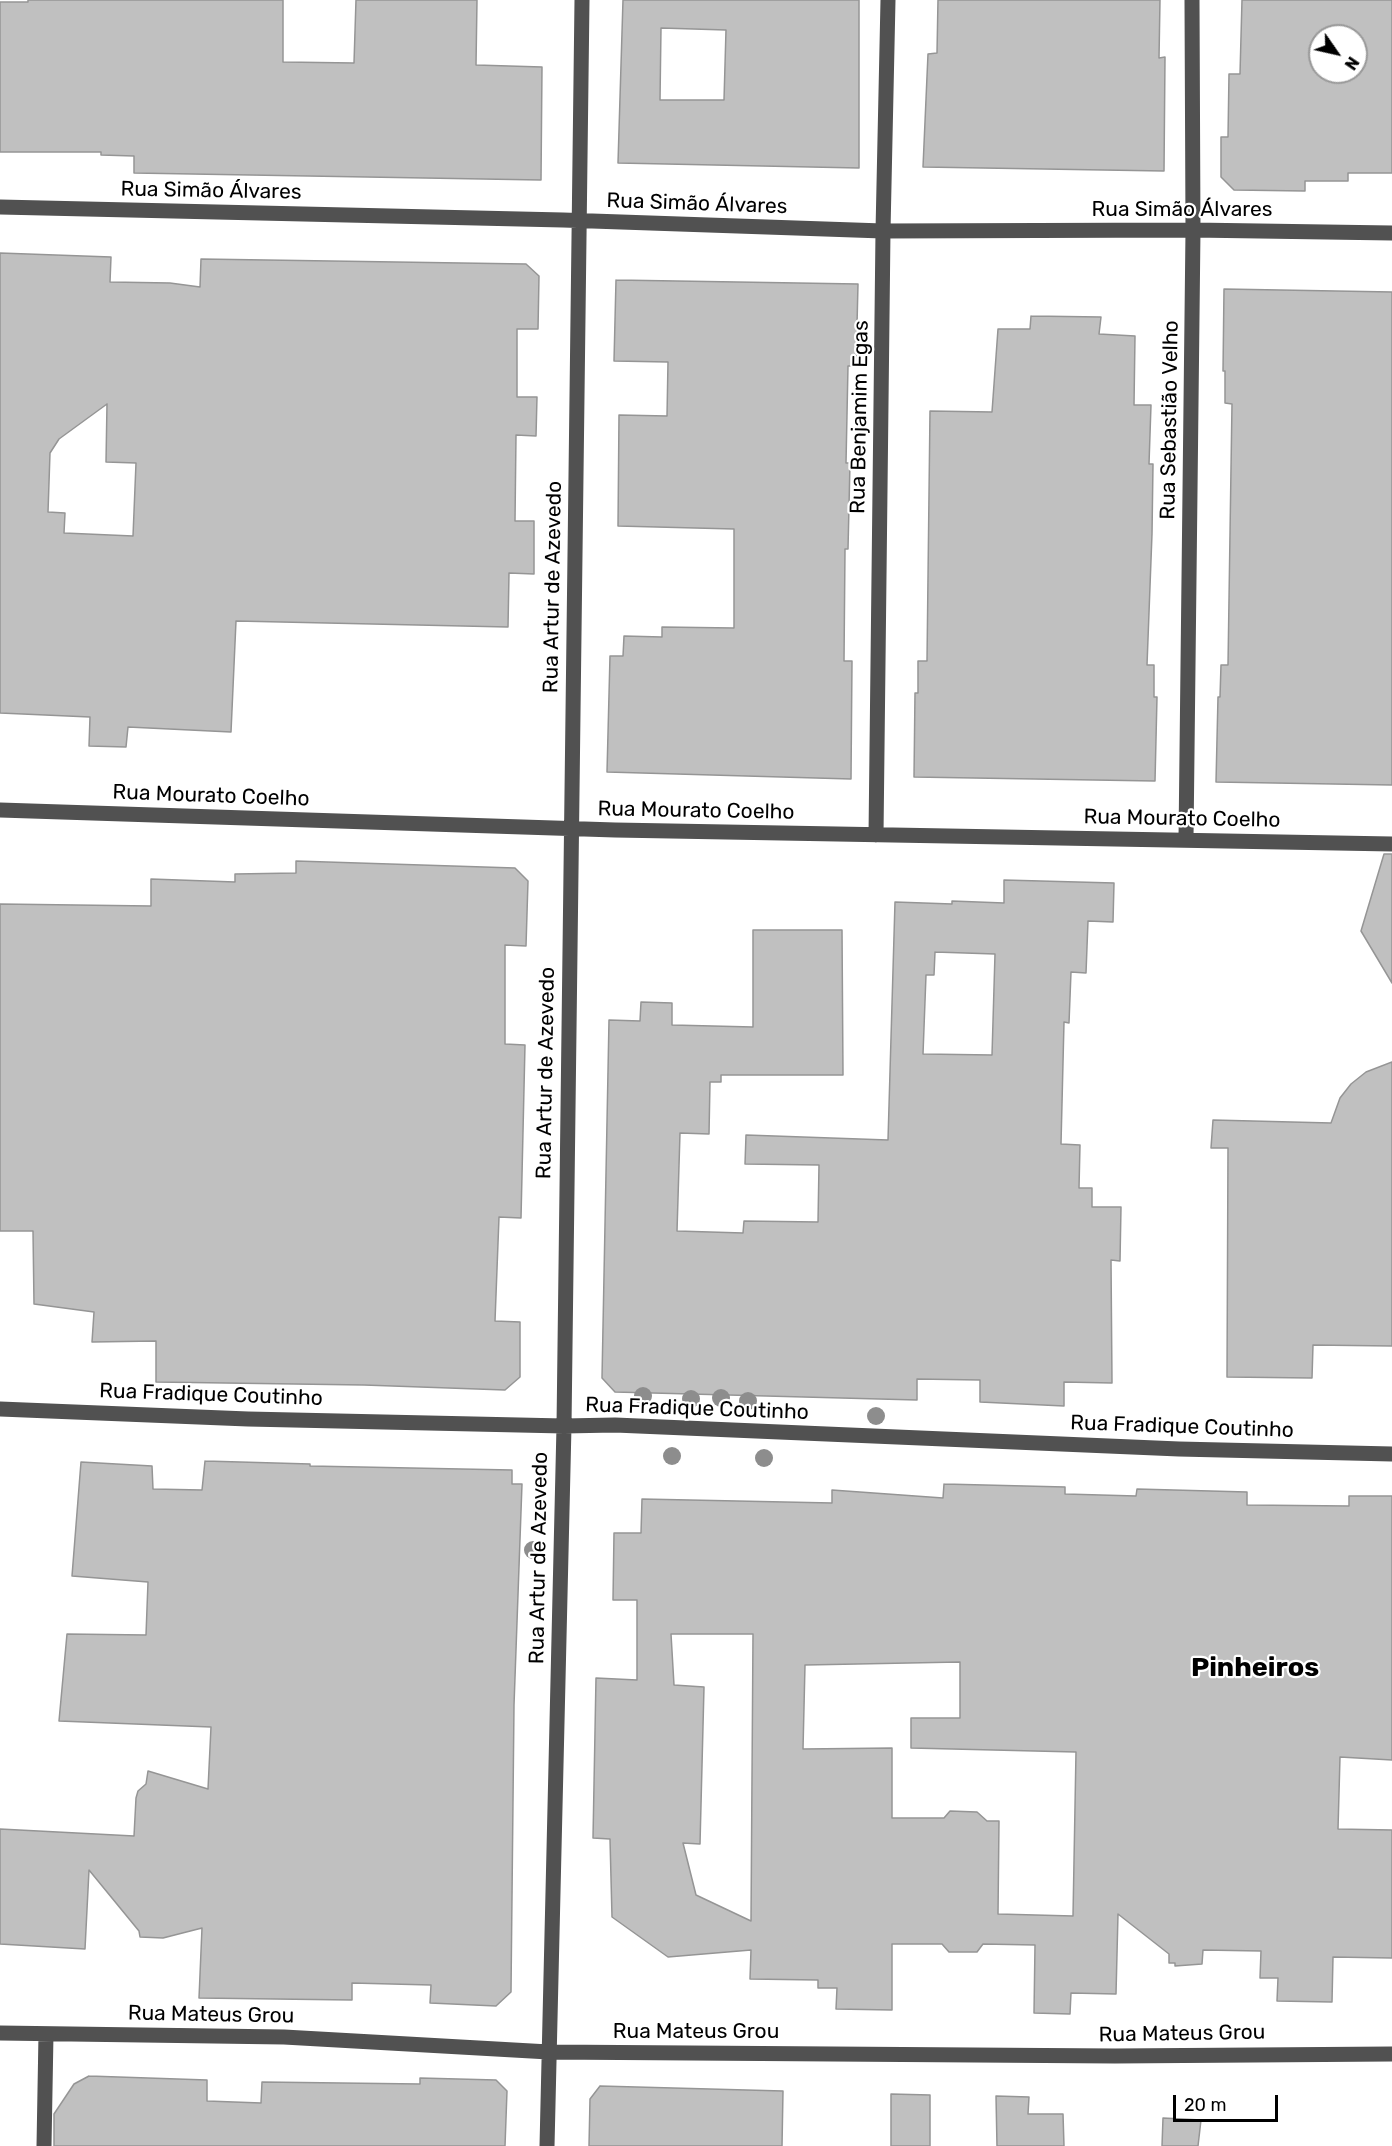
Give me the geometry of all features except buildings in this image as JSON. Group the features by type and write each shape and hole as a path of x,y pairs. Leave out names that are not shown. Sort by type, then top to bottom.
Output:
{"street":[{"name":"Rua Artur de Azevedo","path":"548,2146 564,1426 582,0"},
{"name":"Rua Benjamim Egas","path":"876,835 888,0"},
{"name":"Rua Sebastião Velho","path":"1186,839 1193,230 1192,0"},
{"name":"Rua Simão Álvares","path":"0,207 883,231 1193,230 1392,233"},
{"name":"Rua Mourato Coelho","path":"0,810 516,828 1392,844"},
{"name":"Rua Fradique Coutinho","path":"0,1409 248,1419 564,1426 615,1425 1179,1449 1392,1454"},
{"name":"Rua Mateus Grou","path":"0,2033 284,2037 549,2052 1103,2056 1392,2054"},
{"path":"44,2146 46,2034"}],"district":[{"name":"Pinheiros","path":"1255,1668"}]}
